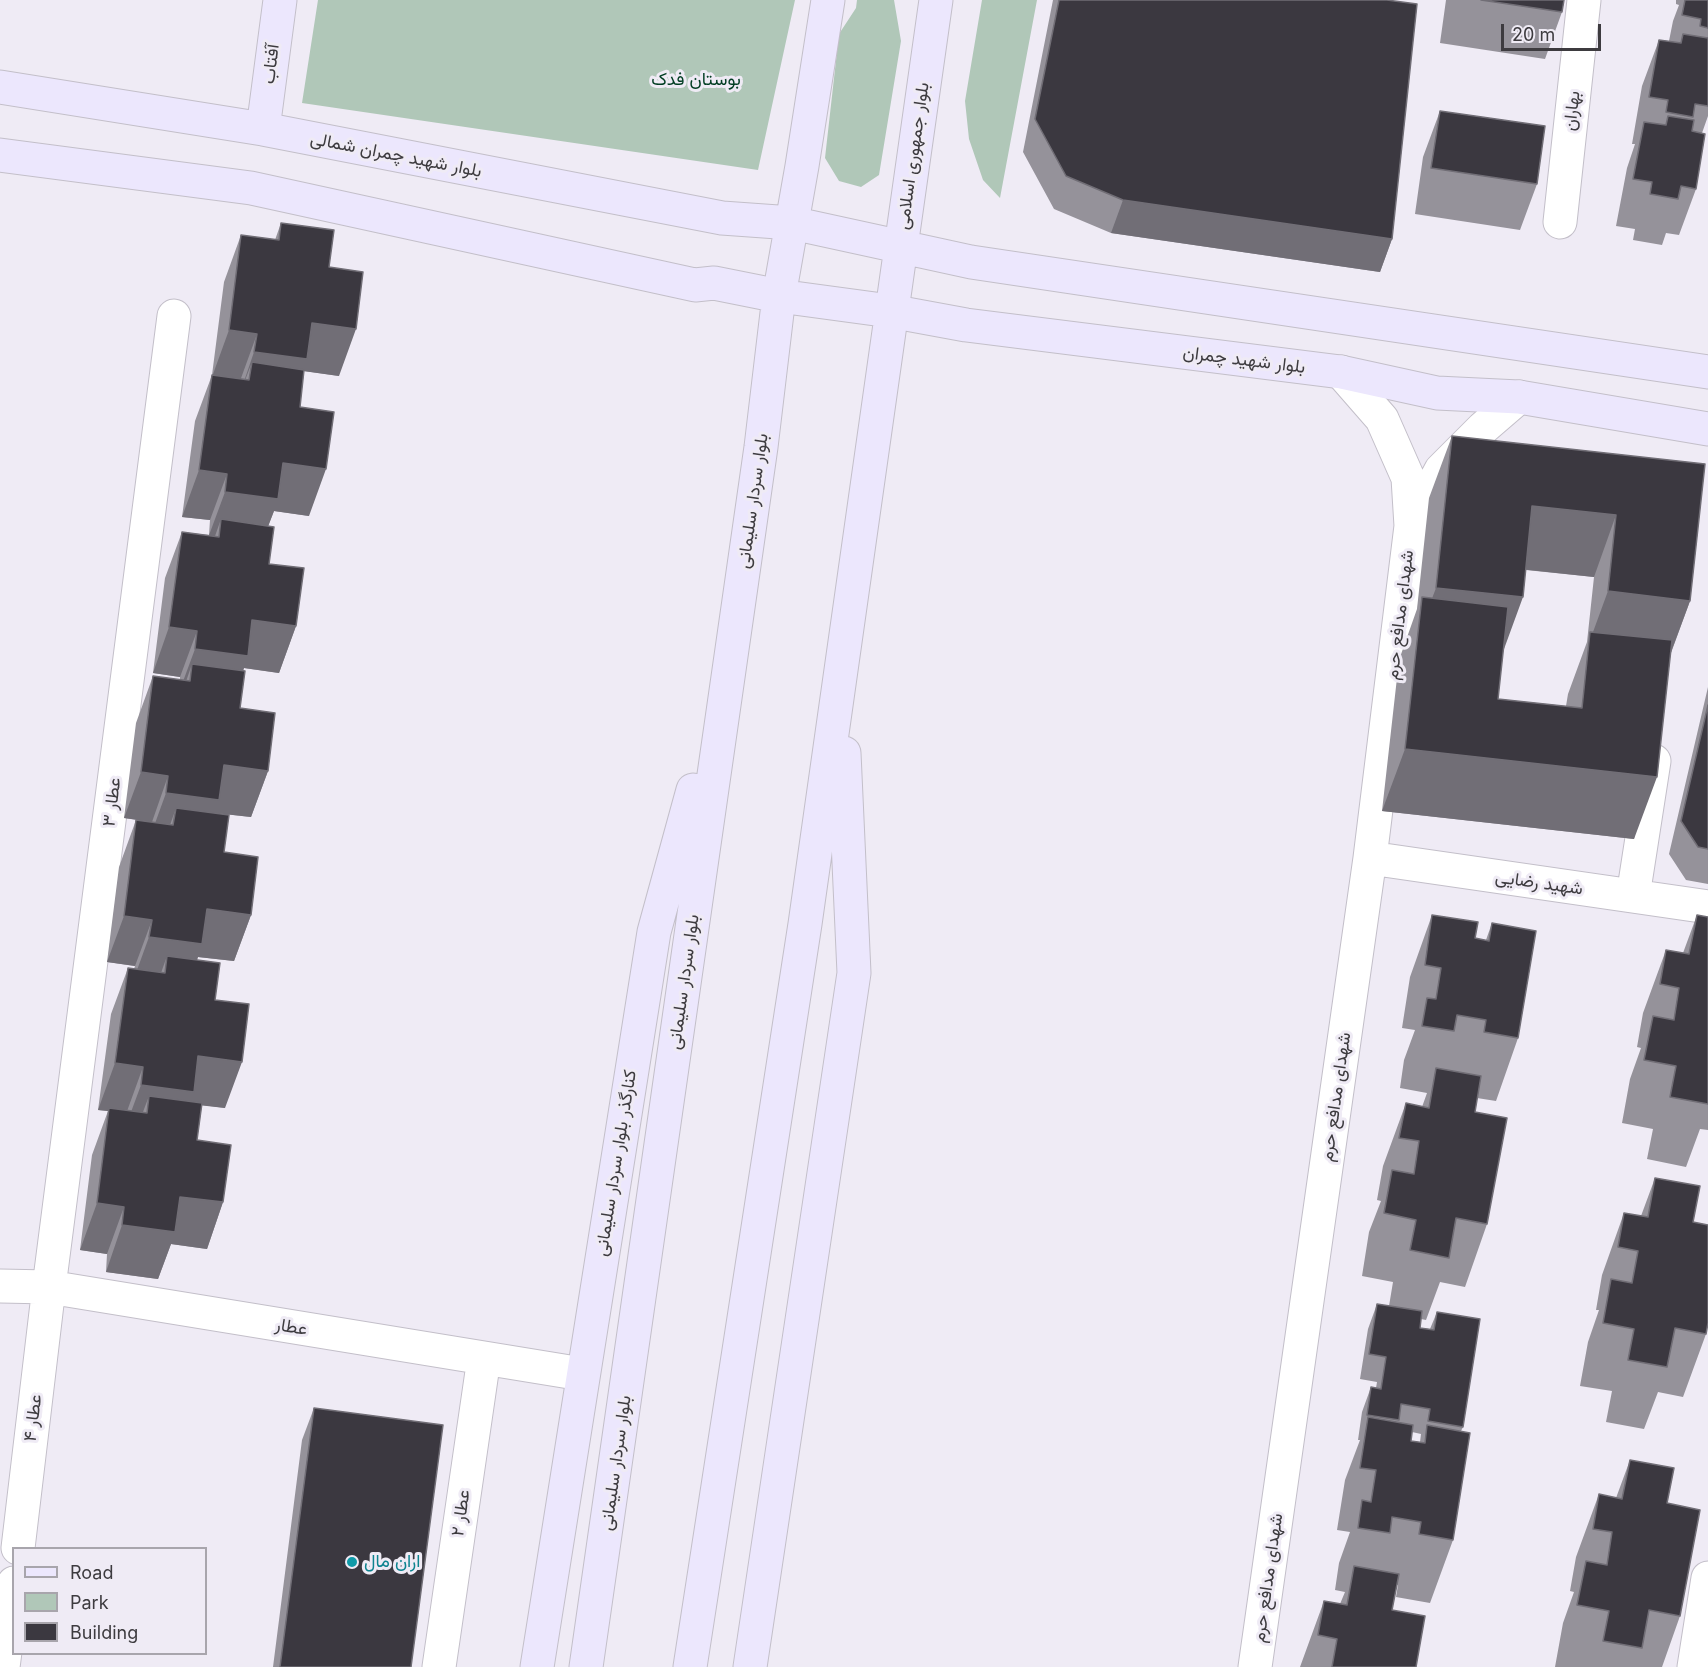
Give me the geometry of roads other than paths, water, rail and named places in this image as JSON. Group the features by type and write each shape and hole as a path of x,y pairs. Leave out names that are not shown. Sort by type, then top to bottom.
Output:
{"main road":[{"name":"آفتاب","path":"263,129 280,0"},
{"path":"0,155 251,188 695,285 714,283 779,296 828,0"},
{"name":"بلوار جمهوری اسلامی","path":"890,311 936,0"},
{"name":"بلوار شهید چمران شمالی","path":"0,87 263,129 722,218 792,223"},
{"path":"792,223 971,262 1708,372"},
{"name":"بلوار شهید چمران","path":"779,296 890,311 966,325 1341,372 1437,393 1519,397 1708,429"},
{"name":"بلوار سردار سلیمانی","path":"586,1667 761,447 779,296"},
{"path":"690,1667 805,924 890,311"},
{"name":"کنارگذر بلوار سردار سلیمانی","path":"537,1667 654,932 728,667"},
{"path":"750,1667 854,973 841,671"}],"street":[{"name":"بهاران","path":"1560,222 1584,0"},
{"name":"عطار ۳","path":"49,1287 174,316"},
{"path":"1341,372 1382,419 1408,478 1411,526"},
{"path":"1411,526 1441,470 1483,428 1519,397"},
{"name":"شهدای مدافع حرم","path":"1255,1667 1370,858 1411,526"},
{"path":"1633,896 1658,733"},
{"name":"شهید رضایی","path":"1370,858 1708,907"},
{"name":"عطار","path":"0,1286 49,1287 582,1374"},
{"name":"عطار ۴","path":"18,1547 49,1287"},
{"name":"عطار ۲","path":"439,1667 484,1358"},
{"path":"1694,1667 1708,1578"},
{"path":"3,1667 12,1598"}],"place":[{"name":"اران مال","path":"352,1562"}],"park label":[{"name":"بوستان فدک","path":"696,80"}]}
